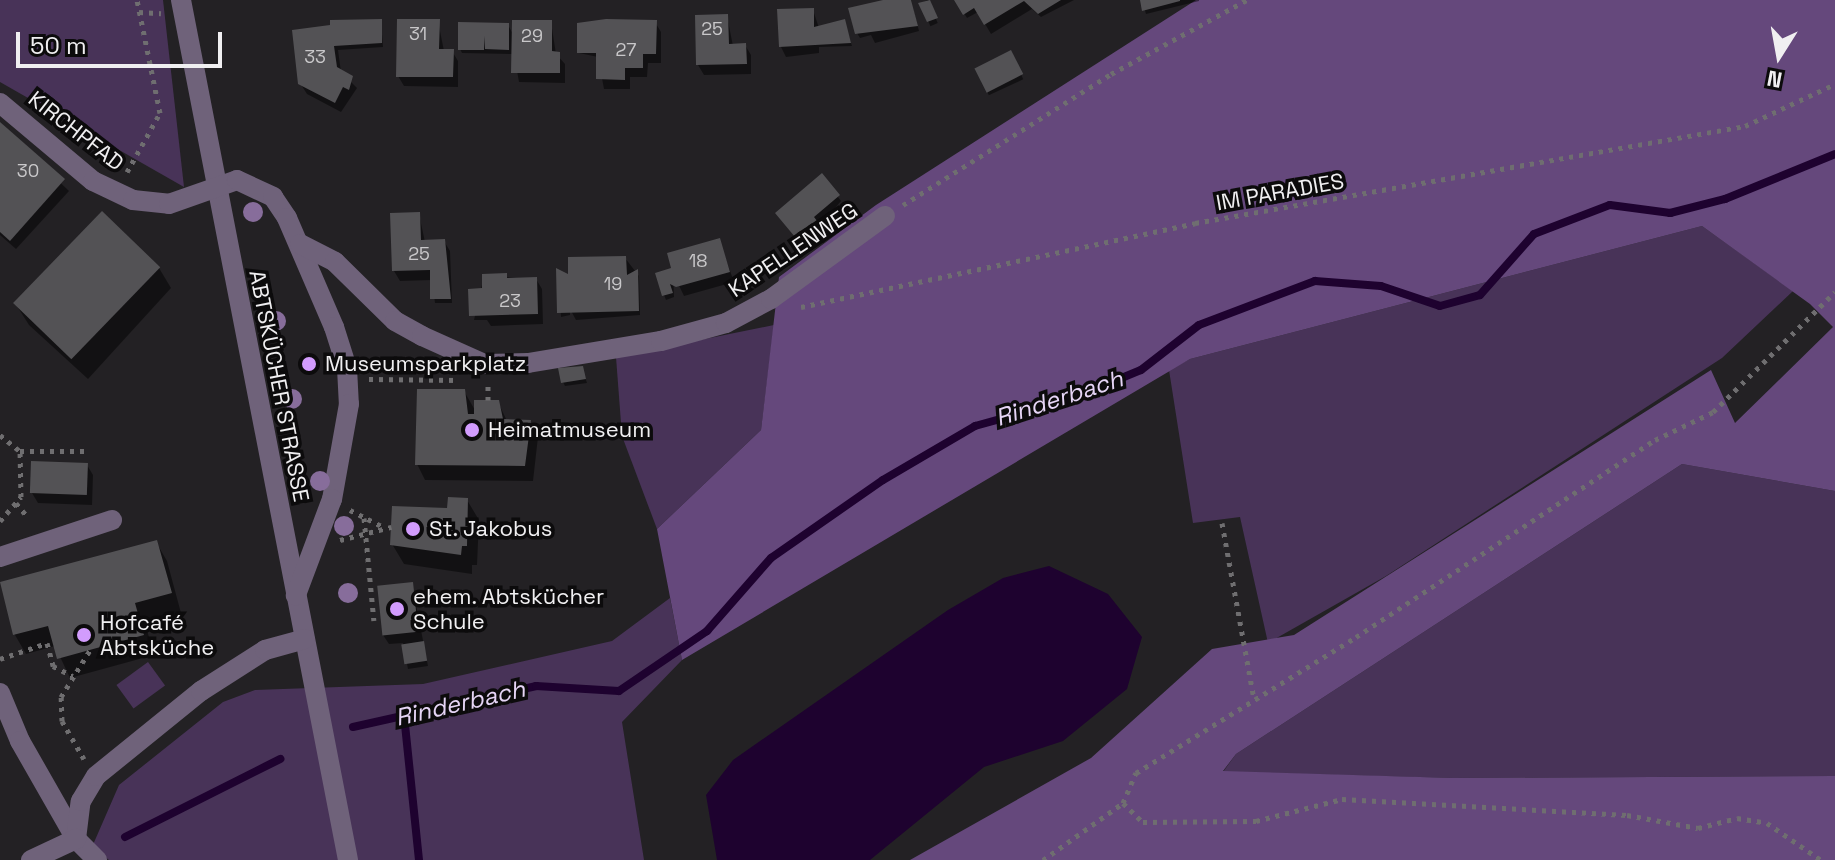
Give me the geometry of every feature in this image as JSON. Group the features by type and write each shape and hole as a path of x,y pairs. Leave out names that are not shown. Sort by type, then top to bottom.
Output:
{"street":[{"name":"ABTSKÜCHER STRASSE","path":"181,0 348,860"},
{"name":"KIRCHPFAD","path":"0,103 93,181 133,200 169,204 215,186"},
{"name":"ABTSKÜCHER STRASSE","path":"215,186 237,180 254,184 273,197 300,244 348,379 343,455 319,542 296,595"},
{"name":"KAPELLENWEG","path":"300,244 335,262 395,321 422,336 484,364 528,363 661,341 726,323 771,299 885,216"},
{"path":"0,557 112,520"},
{"path":"76,839 81,801 96,776 201,691 265,650 305,639"},
{"path":"0,693 20,741 76,839 97,860"},
{"path":"31,860 76,839"}],"path":[{"path":"116,192 160,113 137,0"},
{"name":"KAPELLENWEG","path":"885,216 1111,74 1247,0"},
{"name":"IM PARADIES","path":"788,310 1195,223 1745,126 1835,84"},
{"path":"1043,860 1123,803 1136,773 1655,440 1713,412 1835,292"},
{"path":"348,379 488,380 488,400"},
{"path":"0,435 20,451 89,451"},
{"path":"0,521 21,497 20,451"},
{"path":"332,499 384,527"},
{"path":"16,503 27,516"},
{"path":"364,518 374,621"},
{"path":"1222,523 1254,699"},
{"path":"319,542 391,527"},
{"path":"0,659 47,643 53,666 73,676"},
{"path":"90,650 61,697 62,721 96,776"},
{"path":"1123,803 1143,822 1256,821 1342,799 1627,815 1698,828 1737,818 1767,823 1821,860"}],"shaded area":[{"path":"0,0 163,0 184,187 0,82"},
{"path":"1196,0 1835,0 1835,491 1682,464 1236,754 1223,771 1453,778 1835,776 1835,860 910,860 1091,758 1212,649 1294,635 1711,370 1735,423 1833,327 1810,304 1702,226 1190,359 682,660 657,529 761,430 779,277 876,205"},
{"path":"1702,226 1793,291 1722,358 1386,576 1268,643 1240,517 1193,523 1169,370 1190,359"},
{"path":"774,325 761,430 657,529 622,436 616,357"},
{"path":"1682,464 1835,491 1835,776 1453,778 1223,772 1236,754"},
{"path":"1049,566 1108,594 1142,637 1127,689 1063,741 984,767 870,860 717,860 706,795 733,760 948,610 1003,578"},
{"path":"670,598 682,660 622,722 644,860 109,860 92,847 119,785 223,702 255,690 423,684 612,641"},
{"path":"148,662 165,685 133,708 116,685"}],"building":[{"path":"883,0 911,0 918,26 855,34 848,8"},
{"path":"930,0 938,18 927,22 918,3"},
{"path":"954,0 1061,0 1038,14 1024,1 984,25 974,8 963,15"},
{"path":"1140,0 1180,0 1180,1 1142,11"},
{"path":"814,8 814,27 845,19 851,43 779,47 777,9"},
{"path":"728,14 729,44 746,43 747,64 696,65 695,15"},
{"path":"382,19 382,43 334,46 337,67 353,76 349,90 343,87 335,103 298,84 292,30 330,25 330,20"},
{"path":"397,19 440,19 439,49 454,49 453,77 396,77"},
{"path":"606,19 657,20 656,54 643,54 643,68 625,68 625,80 596,79 596,53 577,53 577,23"},
{"path":"512,20 552,20 552,51 560,52 560,73 511,73"},
{"path":"458,22 509,23 509,50 485,49 484,36 484,50 458,50"},
{"path":"1011,50 1023,74 987,93 974,69"},
{"path":"0,122 65,179 10,241 0,232"},
{"path":"822,173 840,195 814,217 821,226 800,243 775,213"},
{"path":"102,211 160,267 71,359 13,303"},
{"path":"420,212 421,240 445,239 451,299 430,299 430,270 392,271 390,213"},
{"path":"720,238 730,272 676,287 670,284 673,293 662,296 655,273 671,268 667,253"},
{"path":"626,256 627,275 638,269 639,311 557,313 556,268 568,274 568,257"},
{"path":"507,273 507,278 537,277 538,314 469,316 468,289 482,288 482,274"},
{"path":"583,366 586,379 561,383 558,368"},
{"name":"Heimatmuseum","path":"417,389 465,389 468,414 474,414 474,400 499,400 503,419 531,420 525,466 415,465"},
{"path":"31,461 88,463 87,495 30,493"},
{"path":"448,497 468,498 467,546 462,546 461,555 390,545 392,506 447,508"},
{"path":"157,540 172,593 135,603 144,635 57,659 48,626 13,635 0,582"},
{"name":"ehem. Abtskücher Schule","path":"413,582 418,632 382,635 377,586"},
{"path":"424,641 427,661 404,664 401,645"}],"waterway":[{"name":"Rinderbach","path":"353,727 536,686 619,691 707,631 771,558 883,480 975,426 1066,401 1141,370 1199,325 1315,281 1381,286 1440,306 1480,295 1534,234 1610,205 1670,213 1725,199 1835,154"},
{"path":"404,715 419,860"},
{"name":"Rinderbach","path":"125,837 280,759"}],"place":[{"name":"Museumsparkplatz","path":"309,364"},
{"name":"Heimatmuseum","path":"472,430"},
{"name":"St. Jakobus","path":"413,529"},
{"name":"ehem. Abtskücher Schule","path":"397,609"},
{"name":"Hofcafé Abtsküche","path":"84,635"}]}
